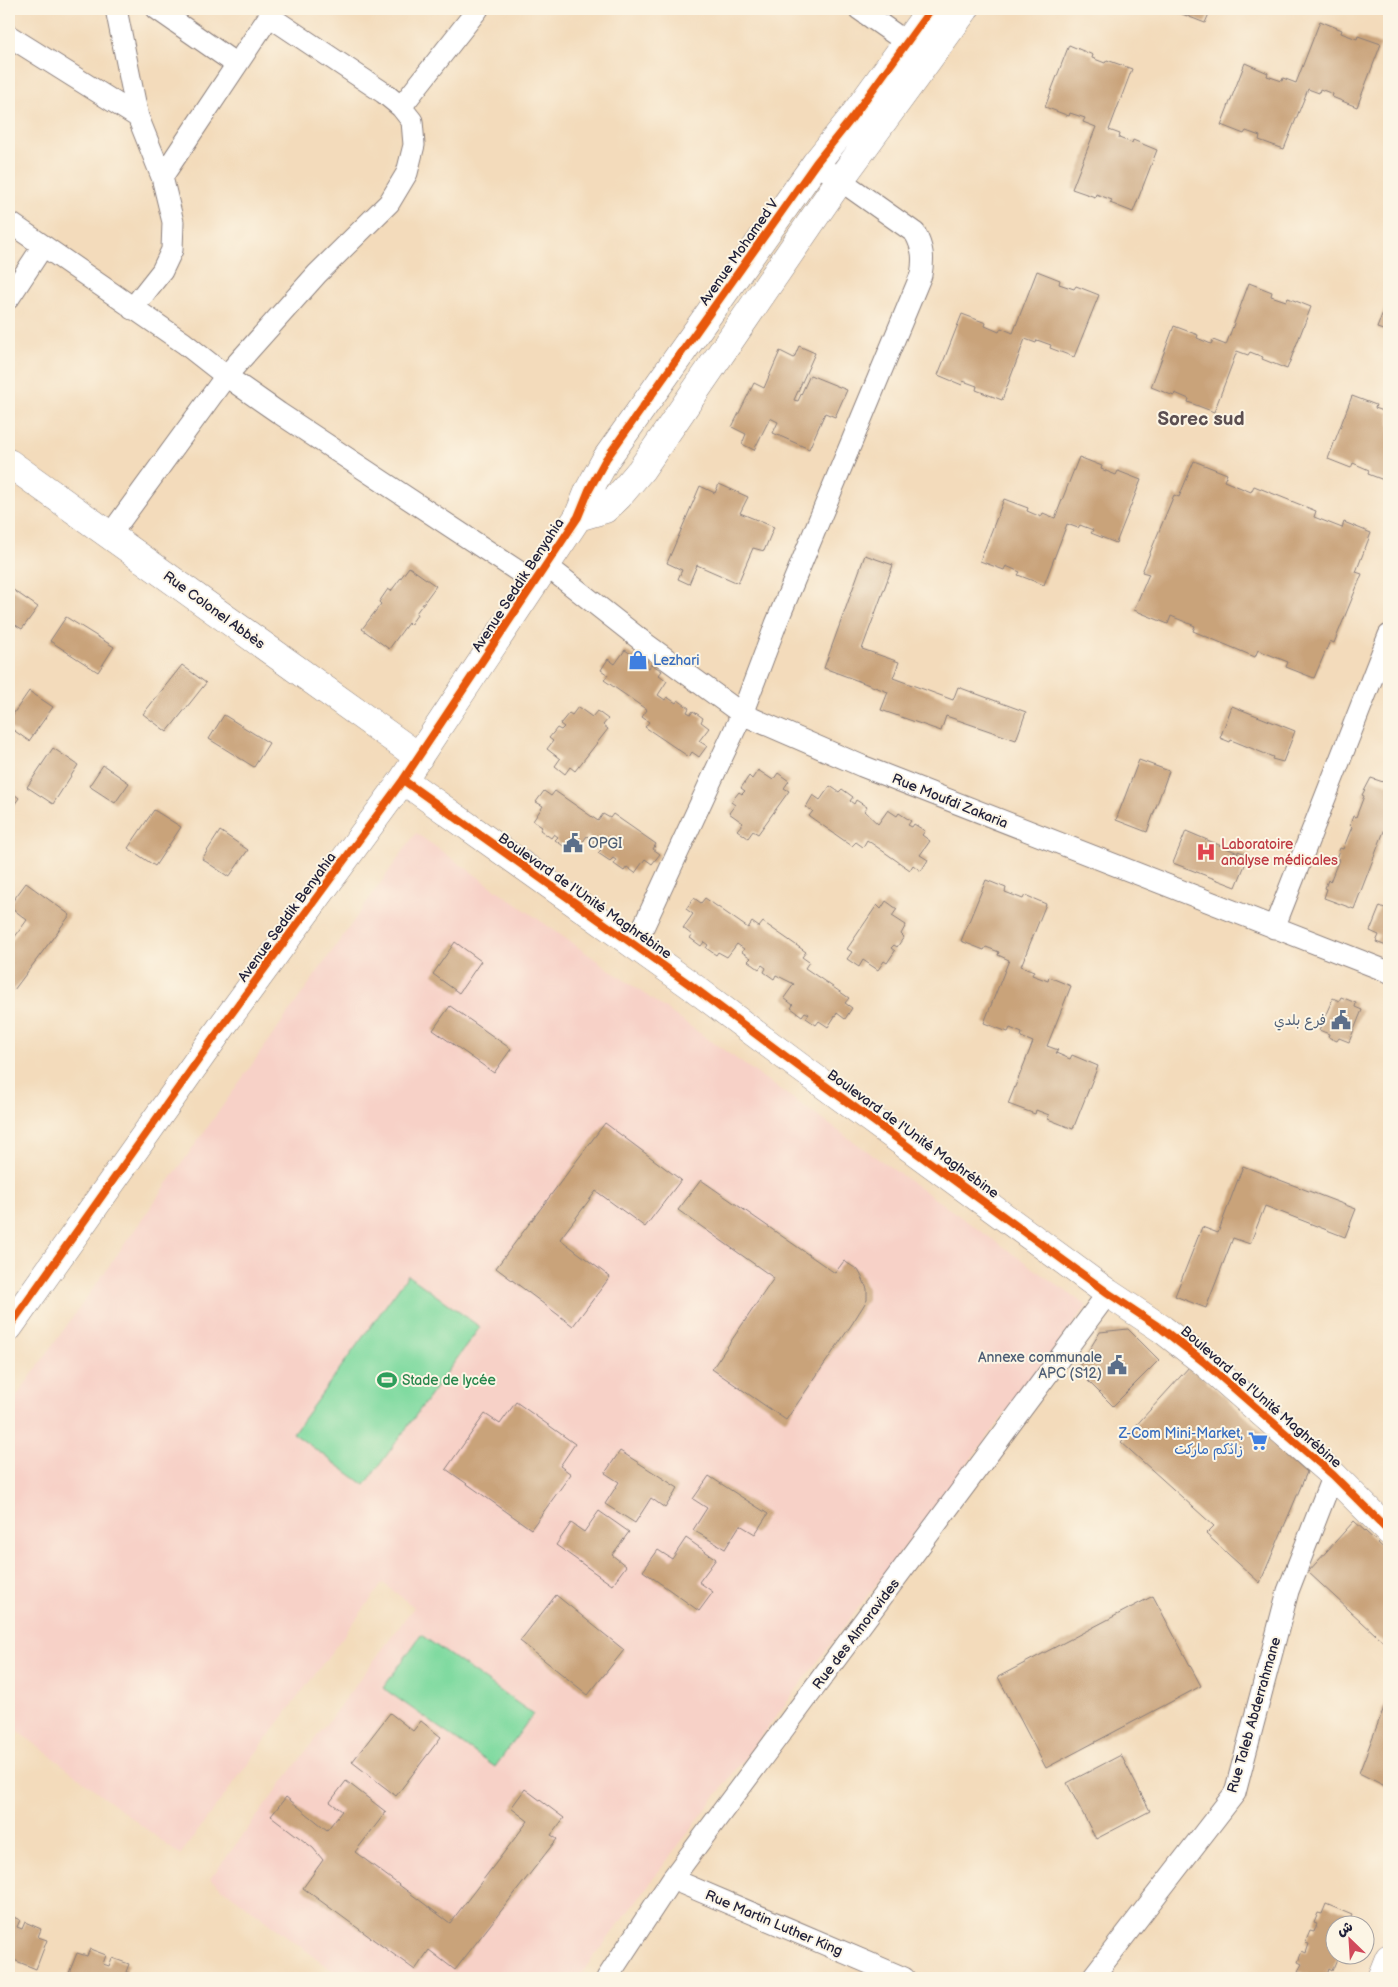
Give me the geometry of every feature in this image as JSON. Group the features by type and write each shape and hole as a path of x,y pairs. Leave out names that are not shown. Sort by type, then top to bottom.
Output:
{"street":[{"path":"116,9 138,117 162,177 173,222 172,250 162,271 132,309"},
{"path":"157,9 236,64"},
{"path":"401,107 478,9"},
{"path":"859,9 906,42"},
{"name":"Avenue Mohamed V","path":"578,517 589,490 606,459 816,163 852,118 931,9"},
{"path":"578,517 604,509 619,496 641,470 840,180 965,9"},
{"path":"110,536 226,376 317,274 389,204 407,173 414,145 412,121 401,107 384,93 272,12 162,177"},
{"path":"9,36 138,117"},
{"path":"634,947 742,714 776,624 921,275 924,258 922,245 915,233 816,163"},
{"name":"Rue Moufdi Zakaria","path":"9,222 132,309 184,343 226,376 541,574 646,644 742,714 862,766 1389,972"},
{"path":"9,298 44,246"},
{"name":"Rue Colonel Abbès","path":"9,463 419,757"},
{"name":"Avenue Seddik Benyahia","path":"9,1327 223,1025 403,780 578,517"},
{"path":"1274,928 1389,634"},
{"name":"Boulevard de l'Unité Maghrébine","path":"403,780 634,947 690,984 796,1065 1108,1293 1162,1329 1204,1362 1333,1475 1389,1532"},
{"name":"Rue des Almoravides","path":"607,1978 672,1879 1108,1293"},
{"name":"Rue Taleb Abderrahmane","path":"1092,1978 1235,1793 1288,1591 1333,1475"},
{"name":"Rue Martin Luther King","path":"672,1879 904,1978"},
{"path":"1381,1978 1389,1958"}],"shaded area":[{"path":"416,833 1087,1306 578,1978 343,1978 210,1879 414,1607 383,1583 180,1855 9,1724 9,1407"}],"green space":[{"name":"Stade de lycée","path":"408,1275 480,1327 365,1485 293,1433"},
{"path":"421,1635 533,1714 495,1767 383,1688"}],"building":[{"path":"876,9 894,9 888,17"},
{"path":"1178,9 1211,9 1205,23 1182,14 1183,11"},
{"path":"1320,21 1342,30 1341,33 1357,39 1358,36 1381,44 1357,107 1332,97 1333,94 1320,89 1319,93 1308,89 1284,149 1259,140 1260,136 1246,131 1244,134 1221,125 1245,63 1268,73 1267,76 1282,81 1283,78 1296,83"},
{"path":"1069,45 1093,55 1092,58 1105,63 1107,60 1132,69 1109,130 1120,134 1119,138 1132,143 1133,140 1157,150 1133,212 1110,203 1112,200 1096,194 1095,197 1072,189 1096,127 1083,122 1085,118 1070,113 1069,116 1045,107"},
{"path":"1037,271 1060,280 1059,284 1074,289 1076,286 1099,295 1074,357 1050,348 1051,345 1037,340 1036,343 1025,339 1002,400 976,390 977,386 963,381 962,385 938,375 962,314 986,323 985,326 999,332 1001,328 1013,333"},
{"path":"1249,283 1272,292 1271,296 1286,301 1288,298 1311,307 1287,369 1250,352 1248,355 1237,351 1214,412 1188,402 1189,399 1175,393 1174,396 1151,387 1174,326 1198,335 1197,338 1211,344 1213,340 1226,345"},
{"path":"1389,296 1389,332 1377,328"},
{"path":"799,346 815,353 794,400 798,401 810,375 847,390 835,417 825,413 809,449 773,433 778,422 770,418 754,450 742,444 746,434 732,427 754,383 764,388 780,351 794,358"},
{"path":"1352,396 1376,405 1375,408 1389,413 1389,482 1368,474 1369,470 1353,463 1351,468 1328,459"},
{"path":"1079,457 1102,466 1101,469 1116,475 1118,471 1141,480 1116,543 1091,533 1093,530 1080,525 1078,528 1067,524 1044,585 1018,575 1020,572 1006,566 1004,570 980,561 1004,499 1028,508 1027,511 1041,517 1043,513 1055,518"},
{"path":"1194,461 1227,474 1224,481 1251,492 1254,486 1316,511 1314,517 1342,528 1344,522 1371,533 1356,572 1362,574 1334,643 1330,641 1314,678 1286,667 1288,662 1258,650 1255,657 1193,631 1195,626 1171,616 1168,624 1134,610 1149,574 1142,572 1174,495 1179,497"},
{"path":"719,484 748,497 740,513 774,527 764,551 753,548 738,583 697,565 689,584 678,579 682,570 667,563 700,486 715,493"},
{"path":"865,555 893,565 862,649 899,662 893,678 953,700 958,687 1026,712 1016,740 946,716 941,731 881,710 888,692 824,668"},
{"path":"409,567 436,586 416,613 417,615 410,625 408,623 389,649 362,629 381,604 379,602 388,589 391,591"},
{"path":"9,587 38,607 22,629 9,621"},
{"path":"66,617 114,647 98,672 50,641"},
{"path":"625,650 634,656 636,653 648,661 645,665 649,668 651,664 662,671 659,675 667,681 658,695 665,700 667,697 676,703 678,700 689,708 687,712 691,714 693,711 703,718 701,722 709,728 699,741 707,746 699,757 692,752 689,757 645,727 649,722 642,717 647,710 604,680 608,675 601,670 608,659 615,664"},
{"path":"182,665 206,683 167,732 143,714"},
{"path":"29,691 53,707 29,741 9,727 9,720"},
{"path":"1232,706 1295,731 1283,762 1272,759 1273,757 1231,740 1230,742 1220,738"},
{"path":"578,707 592,717 597,711 608,719 603,725 608,729 575,771 570,767 565,774 555,766 560,759 547,749 553,741 549,738 557,728 561,730 564,727 560,724 569,713 572,715"},
{"path":"224,715 269,743 254,767 209,739"},
{"path":"53,748 78,765 53,804 27,787"},
{"path":"1139,760 1169,771 1147,832 1116,820"},
{"path":"103,765 129,783 115,803 89,786"},
{"path":"758,770 773,780 778,773 789,781 784,788 789,791 758,834 753,831 748,838 737,830 743,823 729,813 735,805 731,802 739,792 742,794 745,791 741,788 749,776 752,779"},
{"path":"1371,778 1389,784 1389,818 1354,909 1324,898 1327,889 1325,888 1328,880 1330,882 1339,859 1336,858 1340,848 1343,849 1352,827 1350,825 1353,816 1356,817 1364,796 1362,795"},
{"path":"830,786 839,792 842,789 853,797 850,801 854,804 856,800 867,807 864,811 878,824 888,810 897,816 899,813 911,821 908,825 912,827 914,824 925,831 922,835 930,841 920,855 928,860 921,871 913,865 910,870 867,840 863,847 856,842 852,846 809,816 813,811 806,807 813,795 820,800"},
{"path":"9,790 19,798 9,812"},
{"path":"544,791 551,796 555,791 598,821 603,814 610,818 613,814 656,844 653,849 660,854 652,864 645,859 635,873 627,867 624,871 614,864 616,860 613,858 610,861 598,853 601,850 592,844 594,841 587,836 577,850 568,844 566,848 555,840 558,837 554,834 551,838 540,830 542,827 533,821 543,806 536,802"},
{"path":"154,810 181,827 155,866 128,848"},
{"path":"220,831 248,850 229,877 202,859"},
{"path":"1186,831 1238,853 1238,851 1249,855 1236,887 1173,863"},
{"path":"986,880 1006,888 1005,892 1023,899 1025,895 1046,904 1021,966 1034,971 1032,975 1048,981 1049,977 1071,986 1047,1046 1058,1050 1056,1053 1070,1059 1072,1055 1098,1066 1073,1129 1048,1119 1049,1115 1036,1110 1035,1114 1008,1104 1033,1042 1021,1037 1022,1033 1010,1028 1008,1032 984,1023 1009,960 998,955 999,952 986,947 984,950 961,941"},
{"path":"26,883 70,915 14,990 9,986 9,945 27,920 9,906"},
{"path":"694,898 701,903 705,898 748,928 752,922 759,927 763,922 806,952 802,957 809,962 805,968 849,998 845,1003 852,1008 845,1019 837,1013 828,1027 819,1021 816,1025 806,1018 809,1014 805,1012 802,1016 791,1008 793,1005 784,998 794,984 776,975 774,979 764,972 766,968 762,965 759,969 748,961 751,958 742,952 744,949 737,944 727,957 718,952 716,955 706,948 708,945 704,942 701,946 690,938 692,935 683,928 693,914 686,909"},
{"path":"886,901 897,909 892,916 906,925 901,934 904,937 897,947 894,945 891,948 895,951 887,963 884,961 878,970 863,960 859,967 847,959 852,952 847,949 877,905 881,909"},
{"path":"1380,906 1389,910 1389,947 1376,942 1379,935 1370,931"},
{"path":"455,942 481,961 459,993 433,974"},
{"name":"فرع بلدي","path":"1341,997 1356,1003 1355,1007 1362,1010 1349,1042 1339,1038 1337,1041 1328,1037 1329,1034 1319,1030 1333,998 1339,1001"},
{"path":"450,1006 511,1049 494,1073 433,1030"},
{"path":"605,1123 681,1180 645,1227 596,1191 560,1239 610,1277 573,1326 496,1268"},
{"path":"1243,1166 1356,1209 1345,1237 1265,1206 1250,1244 1233,1238 1206,1308 1175,1296 1202,1227 1218,1233"},
{"path":"701,1180 835,1273 844,1261 858,1270 867,1289 867,1300 786,1420 712,1369 774,1278 678,1210"},
{"name":"Annexe communale APC (S12)","path":"1128,1329 1159,1360 1113,1406 1077,1370 1100,1332"},
{"path":"1190,1366 1307,1472 1260,1583 1206,1534 1214,1526 1121,1442"},
{"path":"516,1402 575,1444 560,1466 571,1474 531,1529 446,1469 485,1414 500,1424"},
{"path":"620,1451 678,1488 665,1508 651,1498 635,1523 605,1504 619,1482 605,1473"},
{"path":"709,1476 768,1514 755,1534 740,1525 725,1549 693,1530 707,1508 693,1499"},
{"path":"599,1511 629,1532 612,1555 626,1566 612,1585 556,1545 571,1523 584,1532"},
{"path":"1354,1521 1389,1553 1389,1647 1308,1572"},
{"path":"686,1538 716,1559 699,1582 713,1592 699,1611 643,1571 658,1550 672,1559"},
{"path":"556,1595 624,1650 588,1695 520,1641"},
{"path":"1153,1596 1201,1686 1046,1768 998,1677"},
{"path":"1388,1697 1389,1699 1389,1788 1359,1773"},
{"path":"390,1713 413,1731 421,1721 441,1737 396,1796 352,1762"},
{"path":"1121,1755 1150,1811 1096,1839 1067,1783"},
{"path":"346,1781 386,1812 355,1852 450,1923 528,1821 511,1808 525,1789 564,1818 551,1835 557,1839 455,1970 429,1950 415,1970 303,1888 323,1860 313,1848 271,1816 286,1797 327,1830 342,1811 330,1802"},
{"path":"1326,1904 1350,1914 1326,1914 1326,1964 1335,1964 1332,1971 1329,1969 1326,1978 1317,1978 1298,1971 1302,1964 1298,1962 1302,1951 1306,1953 1309,1944 1305,1943 1310,1931 1314,1932 1317,1924 1314,1923 1318,1913 1322,1914"},
{"path":"9,1915 20,1920 17,1927 22,1929 25,1922 41,1929 38,1937 47,1940 36,1969 9,1958"},
{"path":"90,1949 106,1955 103,1964 109,1966 112,1958 129,1964 126,1972 142,1978 67,1978 77,1953 87,1956"}],"cycle path":[{"path":"9,1327 223,1025 403,780 578,517 589,490 606,459 816,163 852,118 931,9"},
{"path":"403,780 689,984 1108,1293 1162,1329 1204,1362 1333,1475 1389,1531"}],"place":[{"name":"Lezhari","path":"638,660"},
{"name":"OPGI","path":"573,843"},
{"name":"Laboratoire analyse médicales","path":"1206,852"},
{"name":"فرع بلدي","path":"1341,1020"},
{"name":"Annexe communale APC (S12)","path":"1117,1365"},
{"name":"Stade de lycée","path":"387,1380"},
{"name":"Z-Com Mini-Market, زادُكم ماركت","path":"1258,1441"}],"district":[{"name":"Sorec sud","path":"1201,419"}]}
